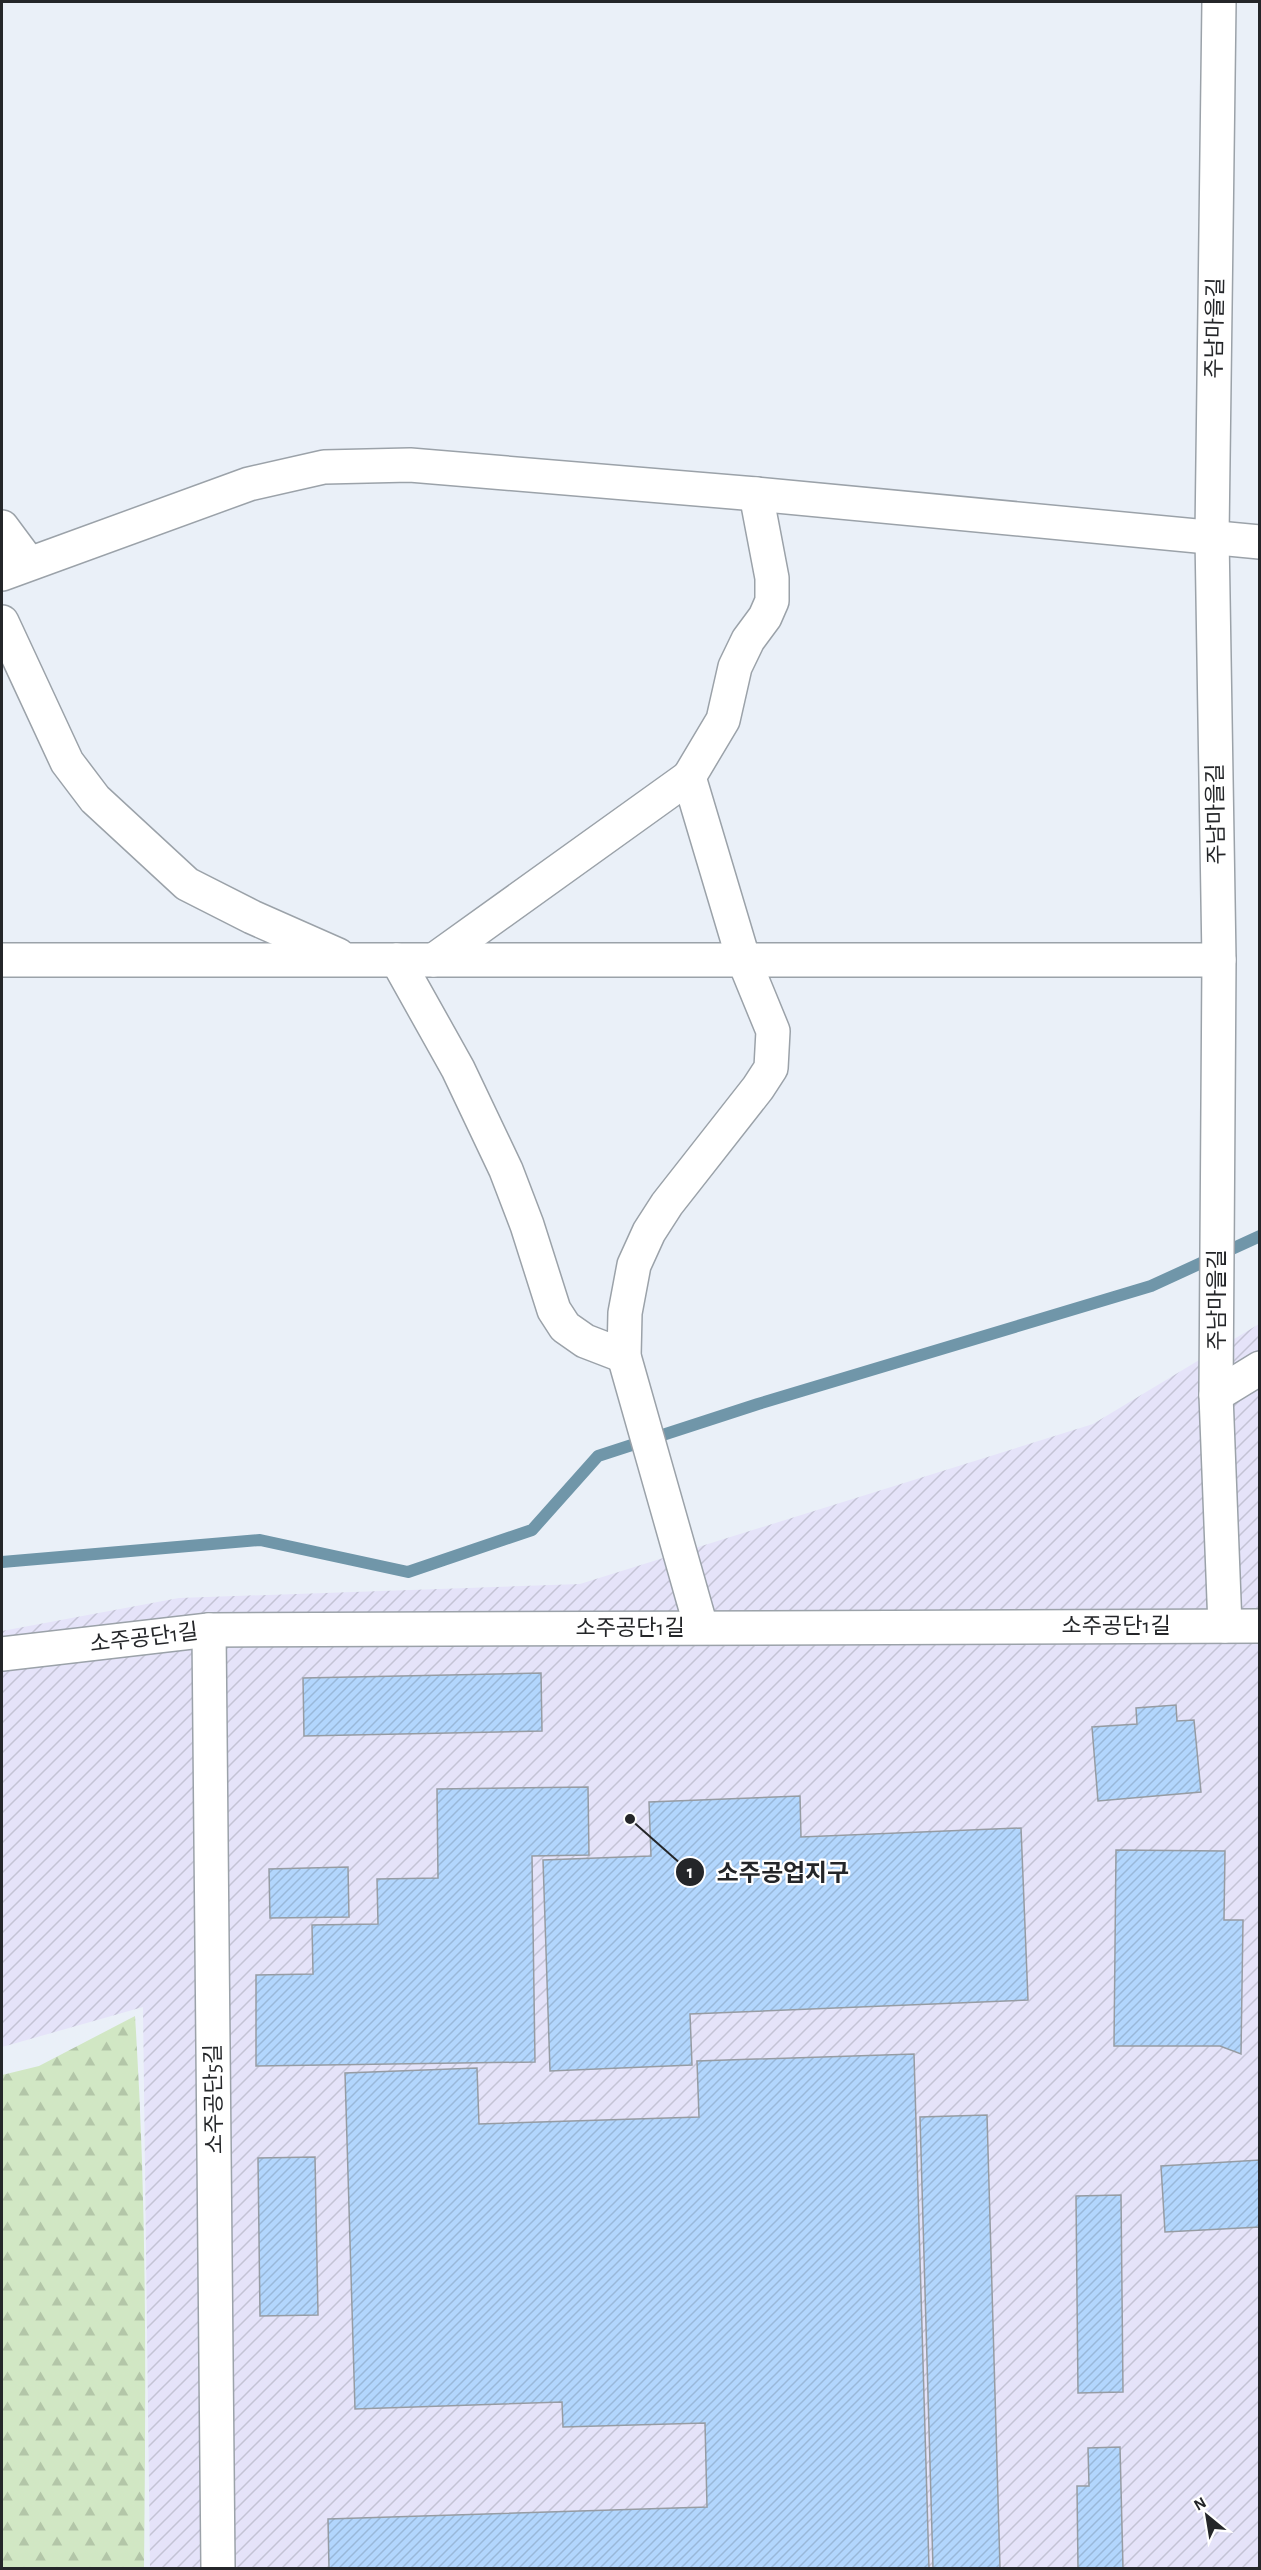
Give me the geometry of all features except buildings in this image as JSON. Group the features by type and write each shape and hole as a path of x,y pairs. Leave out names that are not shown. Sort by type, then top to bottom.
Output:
{"street":[{"name":"주남마을길","path":"1219,2 1212,536 1219,960 1216,1395 1225,1626"},
{"path":"2,527 15,568 249,484 324,467 410,465 756,494 1260,542"},
{"path":"434,960 689,777 723,720 735,667 748,640 765,617 772,601 772,578 756,494"},
{"path":"2,622 67,762 95,799 187,884 252,917 351,960"},
{"path":"689,777 743,958 773,1032 771,1068 758,1088 667,1204 649,1232 633,1275 625,1313 624,1356 701,1627"},
{"path":"2,960 743,958 1219,960"},
{"path":"397,960 458,1069 506,1170 527,1225 554,1311 565,1327 585,1341 624,1356"},
{"path":"1216,1395 1260,1368"},
{"name":"소주공단1길","path":"2,1654 209,1630 1260,1626"},
{"name":"소주공단5길","path":"209,1630 218,2568"}],"shaded area":[{"path":"1259,1324 1259,2568 150,2568 143,2007 2,2047 2,1631 179,1598 580,1584 1093,1424"}],"green space":[{"path":"135,2016 144,2223 144,2568 2,2568 2,2075 39,2066"}],"waterway":[{"path":"2,1562 260,1540 408,1572 532,1530 598,1456 758,1404 1151,1286 1260,1236"}],"place":[{"name":"소주공업지구","path":"630,1819"}]}
